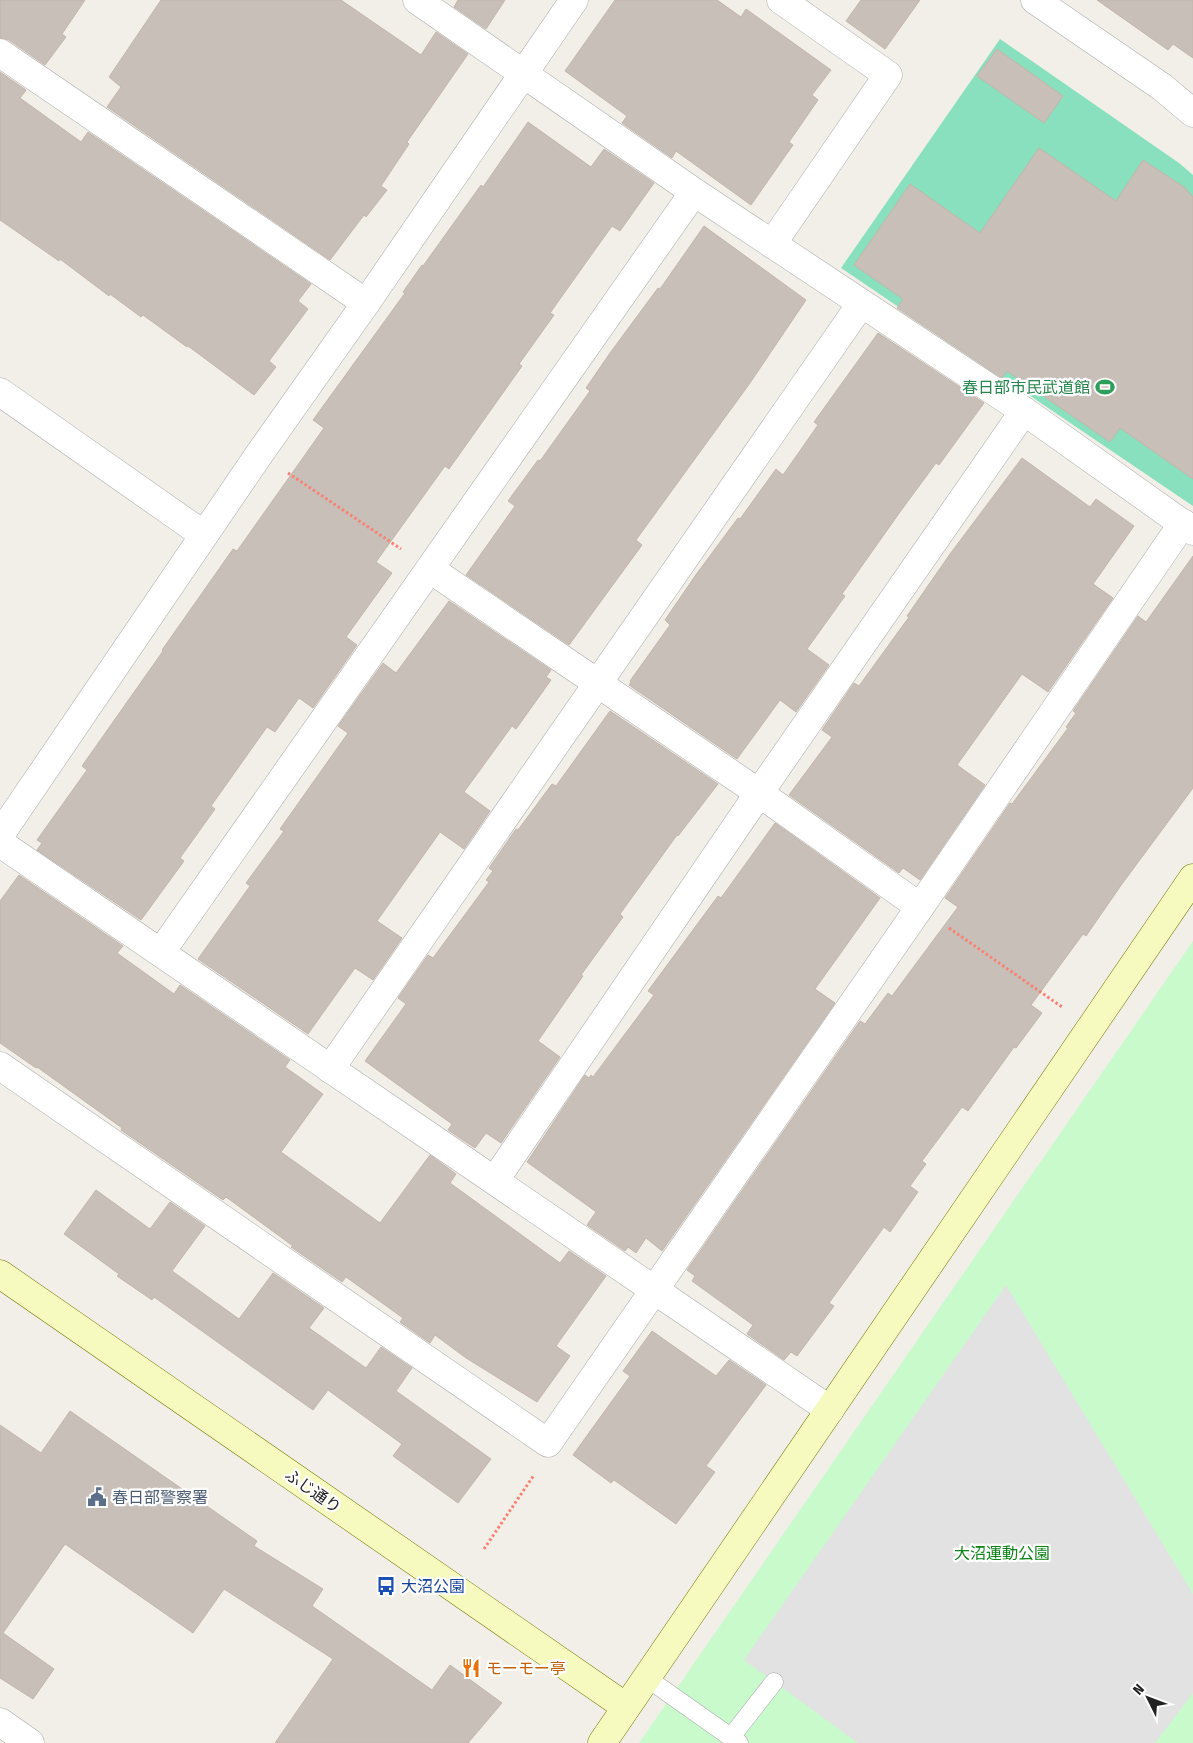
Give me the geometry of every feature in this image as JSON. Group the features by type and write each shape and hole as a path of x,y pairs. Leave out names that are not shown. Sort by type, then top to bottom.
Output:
{"street":[{"path":"0,1066 548,1443 920,907 1188,527 1024,411 694,192 417,0"},
{"path":"0,836 260,453 366,303 574,0"},
{"path":"772,244 888,76 781,0"},
{"path":"1035,0 1162,87 1193,112"},
{"path":"0,53 366,303"},
{"path":"161,952 694,192"},
{"path":"330,1069 861,304"},
{"path":"0,392 204,535"},
{"path":"495,1180 759,793 1024,411"},
{"path":"430,569 759,793 920,907"},
{"path":"0,843 830,1410"},
{"path":"602,1743 1193,878"},
{"name":"ふじ通り","path":"0,1274 626,1707"},
{"path":"0,1722 30,1743"}],"lane":[{"path":"647,1678 735,1740 774,1682"}],"path":[{"path":"260,453 430,569"},
{"path":"920,907 1091,1028"},
{"path":"484,1549 547,1457 548,1443"}],"green space":[{"name":"春日部市民武道館","path":"1000,39 1179,163 1193,175 1193,506 841,268"},
{"name":"大沼運動公園","path":"1193,941 1193,1743 639,1743"}],"shaded area":[{"path":"1006,1285 1193,1594 1193,1693 1155,1743 858,1743 744,1660"}],"building":[{"path":"0,0 85,0 62,34 66,37 45,65 9,40 0,38"},
{"path":"161,0 341,0 421,55 436,32 468,54 407,142 409,144 381,186 387,190 366,217 364,215 330,260 107,107 121,87 109,77"},
{"path":"458,0 505,0 486,29 454,7"},
{"path":"615,0 717,0 741,17 746,9 831,70 812,95 818,100 789,142 793,145 751,205 676,151 672,158 622,123 627,116 565,71"},
{"path":"861,0 920,0 885,49 846,21"},
{"path":"1097,0 1193,0 1193,58 1173,44 1168,50"},
{"path":"997,49 1063,96 1044,123 977,76"},
{"path":"0,72 26,90 20,98 81,142 88,132 311,284 298,301 308,309 269,361 276,367 254,395 188,346 143,315 141,317 110,294 109,296 60,259 59,261 0,220"},
{"path":"528,122 591,167 604,149 654,183 620,231 612,226 550,313 554,315 519,364 522,366 449,469 445,466 376,562 392,573 346,637 357,645 313,708 299,698 275,732 267,727 211,806 215,809 180,858 184,861 141,920 37,850 42,843 37,840 87,770 82,766 162,650 233,549 237,551 324,428 313,420 405,293 403,292 422,265 481,185 483,187"},
{"name":"春日部市民武道館","path":"1039,148 1116,201 1143,160 1184,187 1193,197 1193,479 1120,428 1110,442 1007,371 1002,378 897,308 903,299 854,265 910,184 980,233"},
{"path":"704,226 806,300 750,383 636,540 642,545 569,645 466,575 515,506 508,501 538,460 540,461 590,391 586,388 610,353 658,288 660,289"},
{"path":"878,333 984,403 939,465 936,463 900,512 842,594 845,596 807,649 829,665 796,712 780,700 737,759 629,685 630,681 670,625 665,620 695,576 776,469 783,475 818,425 814,422"},
{"path":"1022,458 1090,507 1096,499 1134,526 1093,584 1113,598 1048,692 1022,674 957,765 985,785 920,880 903,868 899,873 789,795 832,737 822,730 854,683 859,686 909,617 907,616 950,554"},
{"path":"1193,556 1193,788 1086,936 1083,934 1031,1005 1042,1013 1016,1048 1014,1047 968,1111 962,1107 922,1161 926,1164 910,1186 918,1192 890,1232 884,1227 829,1303 834,1306 797,1356 791,1352 784,1360 747,1334 753,1325 692,1281 695,1276 687,1270 860,1021 865,1024 888,993 892,996 958,907 945,898 1010,803 1012,804 1068,728 1066,727 1076,713 1073,711 1138,616 1146,622"},
{"path":"449,601 551,670 546,677 551,680 516,729 512,726 464,792 490,811 464,849 440,832 377,921 402,938 373,980 355,968 308,1034 198,959 250,886 246,883 284,831 280,829 348,733 338,726 383,663 396,673"},
{"path":"610,711 718,784 677,835 620,914 623,917 581,975 583,976 538,1041 560,1057 501,1143 486,1133 475,1148 448,1130 452,1124 365,1061 406,1004 398,998 428,955 433,958 489,882 486,880 493,871 489,868 516,829 518,830 552,784 556,786"},
{"path":"775,823 880,898 815,989 835,1003 662,1251 646,1238 636,1253 628,1247 625,1251 587,1225 595,1211 527,1162 585,1075 589,1078 591,1075 593,1077 654,995 648,991 718,896 721,898"},
{"path":"19,875 123,946 117,953 174,994 180,985 290,1060 285,1067 323,1094 281,1152 380,1223 430,1155 456,1174 450,1183 560,1263 569,1251 606,1276 556,1346 570,1356 537,1402 466,1358 435,1335 430,1343 400,1322 403,1318 346,1277 342,1282 291,1247 293,1246 226,1197 223,1200 121,1130 122,1128 37,1067 0,1043 0,901"},
{"path":"96,1190 150,1229 170,1202 205,1226 172,1271 239,1319 273,1273 324,1308 309,1328 366,1368 381,1347 412,1368 396,1391 491,1459 458,1503 393,1456 402,1444 328,1390 313,1410 154,1297 152,1300 117,1276 119,1274 64,1234"},
{"path":"652,1331 716,1376 729,1360 766,1385 706,1466 715,1472 676,1524 614,1480 611,1483 573,1455 630,1376 623,1371"},
{"path":"70,1411 257,1541 254,1546 323,1589 312,1606 432,1690 450,1665 502,1703 468,1743 275,1743 333,1659 224,1589 193,1633 65,1544 3,1633 54,1669 33,1699 0,1678 0,1425 41,1453"}],"place":[{"name":"春日部市民武道館","path":"1105,387"},
{"name":"春日部警察署","path":"97,1497"},
{"name":"大沼公園","path":"386,1586"},
{"name":"モーモー亭","path":"471,1668"}]}
